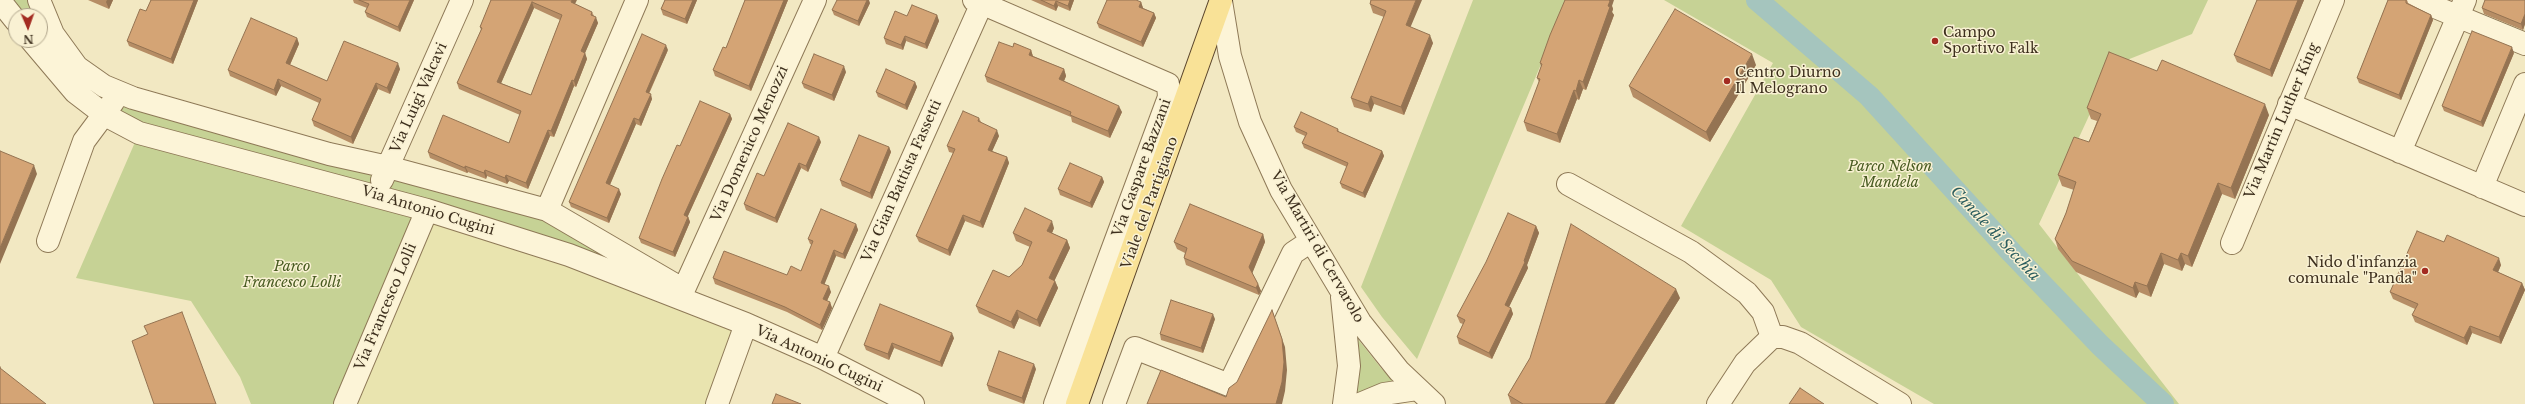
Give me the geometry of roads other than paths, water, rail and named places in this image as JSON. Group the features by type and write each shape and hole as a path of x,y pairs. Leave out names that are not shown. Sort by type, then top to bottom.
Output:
{"main road":[{"name":"Viale del Partigiano","path":"1077,404 1181,117 1221,1"}],"street":[{"path":"0,0 8,10"},
{"name":"Via Antonio Cugini","path":"39,0 54,34 77,67 104,86 119,93 329,154 388,167 547,210 664,280 684,289 746,324"},
{"name":"Via Luigi Valcavi","path":"375,195 462,0"},
{"path":"547,210 637,0"},
{"name":"Via Domenico Menozzi","path":"684,289 815,0"},
{"name":"Via Martin Luther King","path":"2232,243 2333,0"},
{"path":"2418,0 2462,8 2525,44"},
{"name":"Via Martiri di Cervarolo","path":"1221,1 1230,56 1250,122 1281,190 1341,292 1415,397 1434,404"},
{"name":"Via Gian Battista Fassetti","path":"823,358 978,2"},
{"name":"Via Gaspare Bazzani","path":"978,2 1168,84 1169,96 1055,404"},
{"path":"2400,152 2462,8"},
{"name":"Via Antonio Cugini","path":"38,48 75,92 105,114 139,133 375,195 569,255 746,324 823,358 913,404"},
{"path":"2482,187 2525,84"},
{"path":"48,241 84,141 119,93"},
{"path":"2289,104 2525,205"},
{"path":"1568,184 1691,252 1747,293 1763,312 1772,337"},
{"name":"Via Francesco Lolli","path":"345,404 427,210"},
{"path":"1114,404 1135,348 1229,385 1293,253 1311,241"},
{"path":"1341,292 1349,366 1344,404"},
{"path":"717,404 746,324"},
{"path":"1718,404 1745,363 1772,337 1783,337 1800,343 1900,404"},
{"path":"1360,404 1384,394 1415,397"}],"waterway":[{"name":"Canale di Secchia","path":"1757,0 1869,96 2012,253 2100,345 2163,404"}],"place":[{"name":"Campo Sportivo Falk","path":"1935,41"},
{"name":"Centro Diurno Il Melograno","path":"1727,81"},
{"name":"Nido d'infanzia comunale \"Panda\"","path":"2425,271"}],"park label":[{"name":"Parco Nelson Mandela","path":"1890,176"},
{"name":"Parco Francesco Lolli","path":"292,276"}]}
